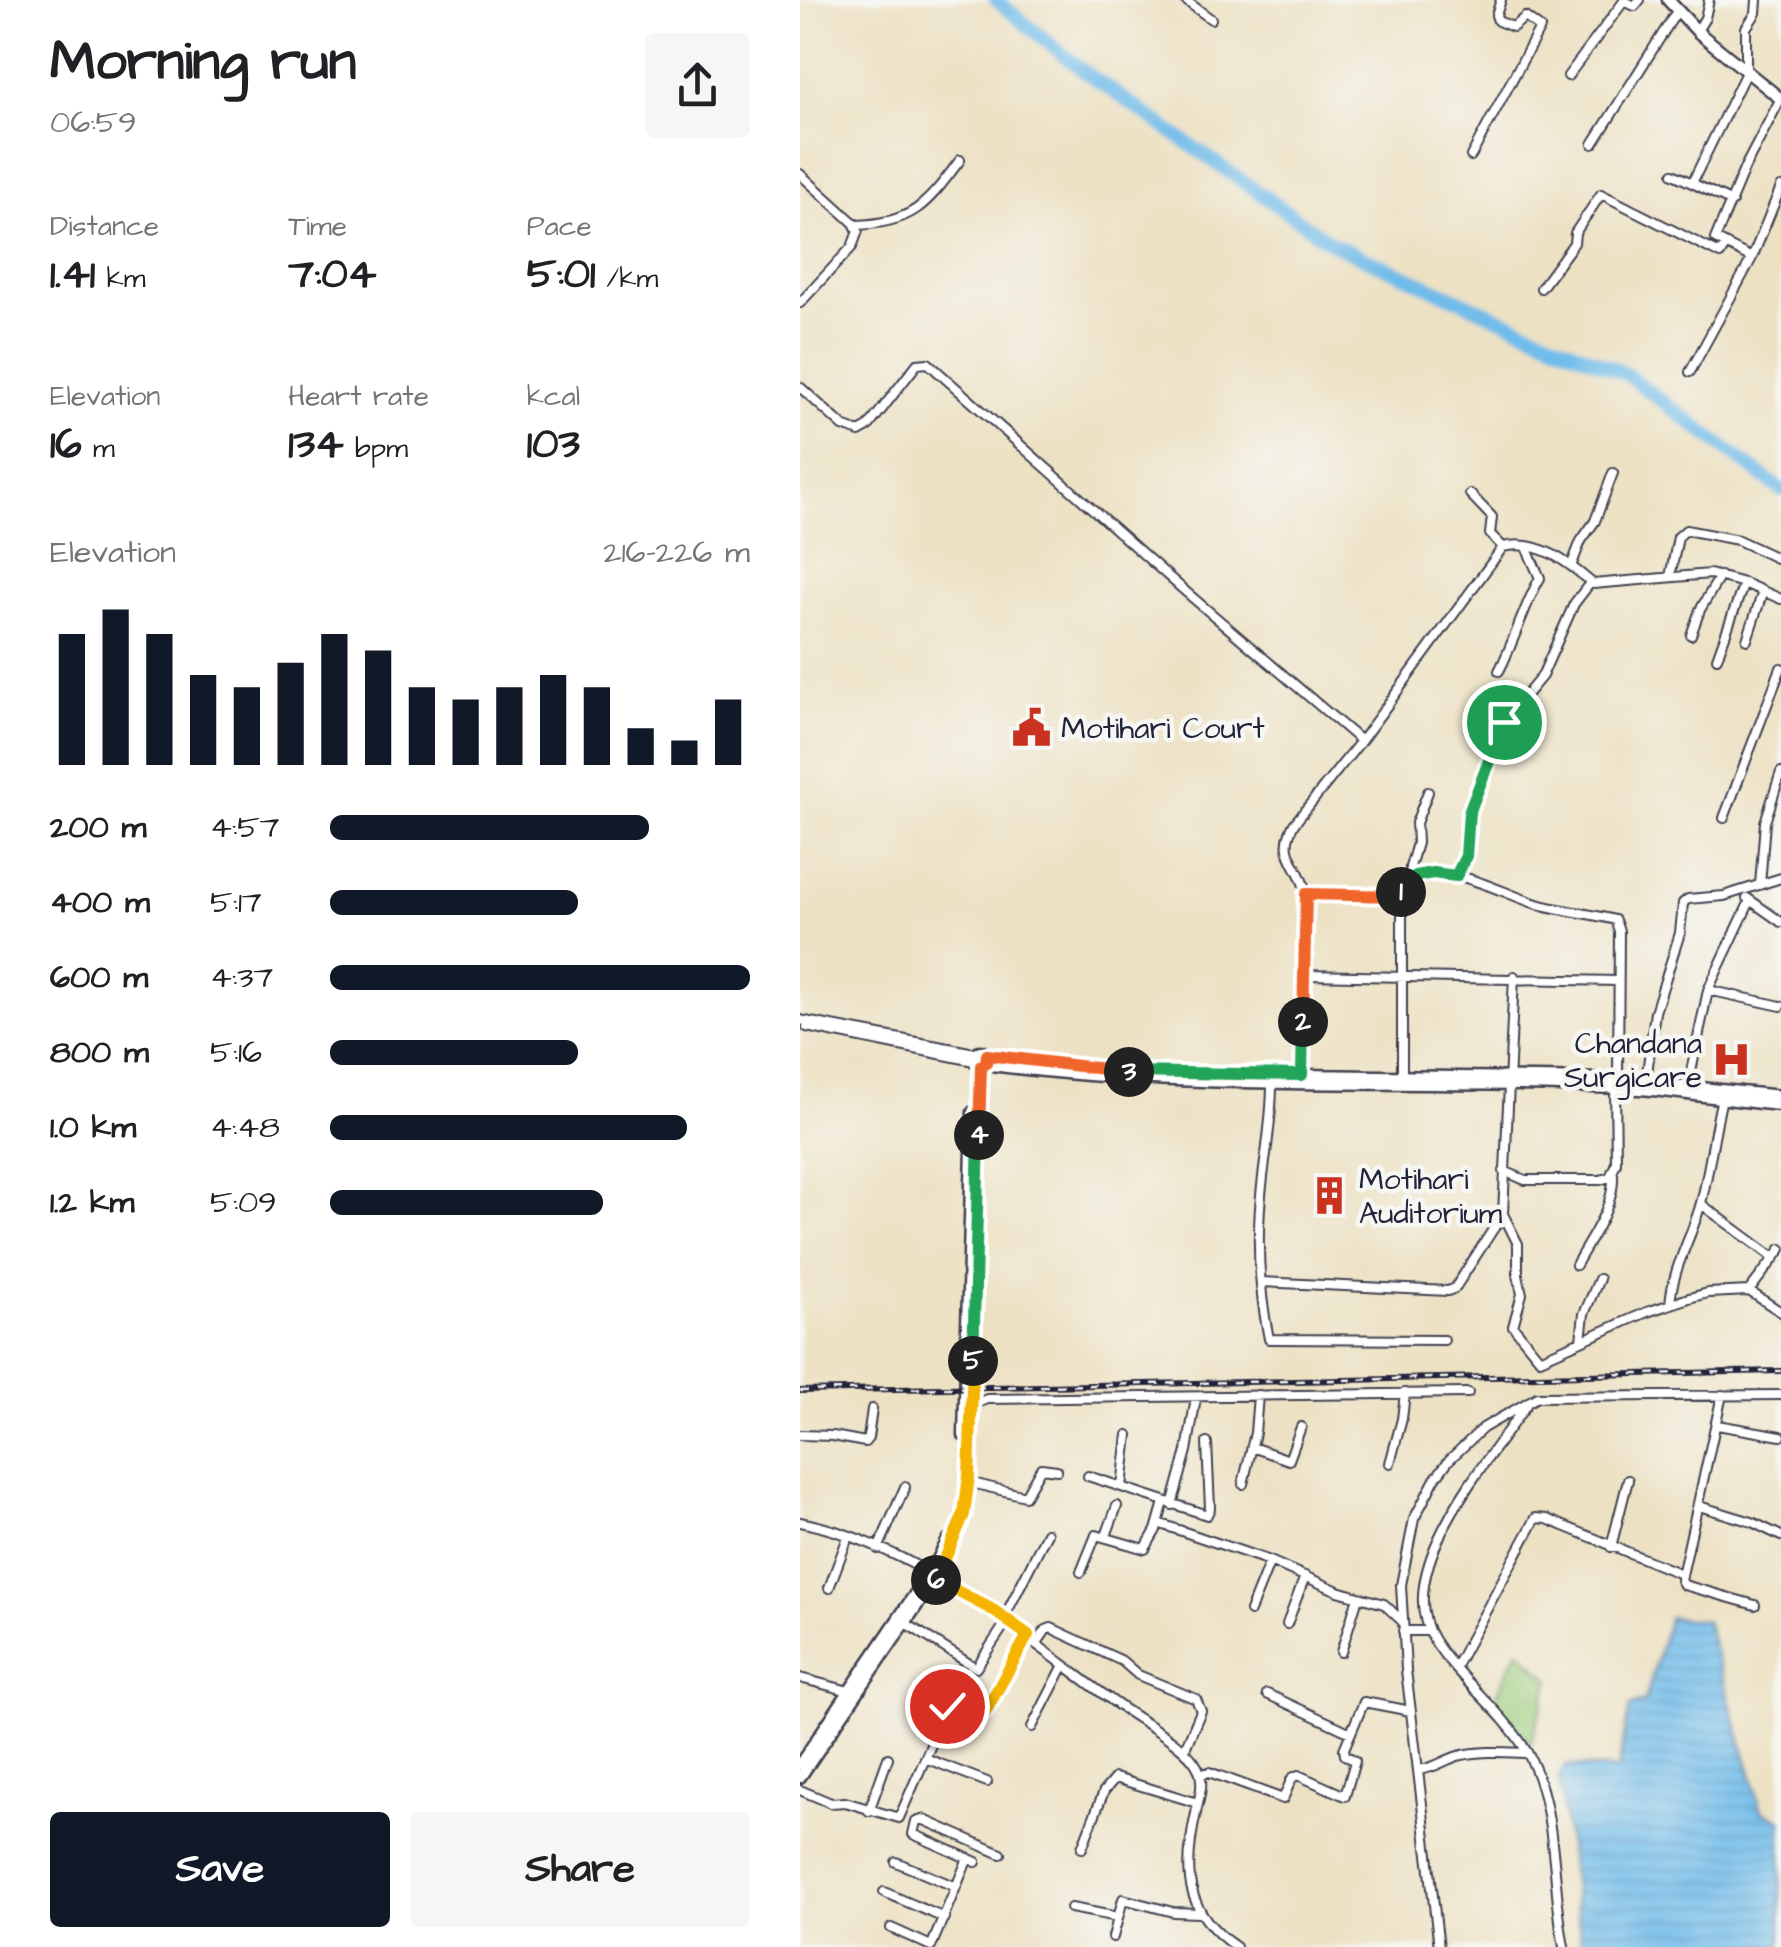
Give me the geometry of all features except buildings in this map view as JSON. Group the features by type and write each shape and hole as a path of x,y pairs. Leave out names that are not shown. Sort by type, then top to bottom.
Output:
{"main road":[{"path":"1668,0 1697,31 1781,98"},
{"path":"979,1060 1119,1072 1302,1079 1646,1081 1781,1096"},
{"path":"979,1060 1088,1078 1272,1084 1302,1079"},
{"path":"800,1776 904,1622 961,1526 972,1405 979,1060"},
{"path":"800,1764 932,1576 956,1520 962,1480 979,1060"},
{"path":"1617,1083 1781,1105"}],"street":[{"path":"1184,0 1210,19"},
{"path":"1471,156 1540,28 1523,17 1513,27 1498,22 1500,0"},
{"path":"1568,76 1624,2 1635,6 1640,0"},
{"path":"1697,31 1705,18 1708,0"},
{"path":"1692,183 1746,72 1746,28 1756,13 1757,0"},
{"path":"1593,144 1677,10"},
{"path":"1752,258 1715,240 1745,167 1781,98"},
{"path":"855,225 896,221 921,208 960,160"},
{"path":"800,174 855,225 857,240 800,303"},
{"path":"1674,174 1732,202"},
{"path":"1690,372 1752,258 1781,187"},
{"path":"1541,288 1574,243 1575,233 1601,194 1720,254 1726,246"},
{"path":"800,387 843,426 859,432 868,427 917,364 928,363 1186,592 1361,740"},
{"path":"1572,564 1581,541 1593,526 1613,473"},
{"path":"1470,494 1492,517 1490,534 1503,547 1556,555 1590,582 1699,574 1720,576 1780,596"},
{"path":"1670,577 1678,537 1686,530 1738,540 1781,560"},
{"path":"1302,1079 1306,894 1302,877 1286,848 1286,839 1503,547"},
{"path":"1499,671 1540,578 1526,548"},
{"path":"1691,634 1720,576"},
{"path":"1456,876 1466,856 1469,813 1504,722 1542,676 1574,604 1590,582"},
{"path":"1718,658 1744,583"},
{"path":"1747,640 1764,591"},
{"path":"1724,818 1781,668"},
{"path":"1760,885 1764,822 1781,772"},
{"path":"1398,896 1411,878 1416,823 1428,792"},
{"path":"1411,878 1433,873 1456,876 1534,903 1614,920 1618,926 1613,1190 1576,1264"},
{"path":"1646,1081 1656,1012 1680,934 1683,903 1741,892 1781,878"},
{"path":"1741,892 1781,922"},
{"path":"1306,894 1398,896"},
{"path":"1398,896 1404,906 1402,1080"},
{"path":"1688,1086 1708,990 1750,900"},
{"path":"1304,975 1618,980"},
{"path":"1514,976 1503,1214 1518,1244 1522,1294 1513,1326 1540,1359 1708,1292 1749,1291 1781,1312"},
{"path":"1708,990 1781,1006"},
{"path":"800,1023 979,1060"},
{"path":"1272,1084 1272,1122 1259,1228 1268,1338 1444,1340"},
{"path":"1670,1304 1680,1254 1700,1204 1722,1098"},
{"path":"1504,1171 1520,1179 1539,1181 1600,1180 1613,1174"},
{"path":"1700,1204 1774,1258"},
{"path":"1261,1282 1450,1290 1503,1214"},
{"path":"1749,1291 1781,1249"},
{"path":"1582,1340 1584,1314 1599,1279"},
{"path":"1390,1463 1405,1393"},
{"path":"972,1405 987,1399 1468,1393"},
{"path":"1439,1947 1403,1626 1402,1566 1414,1518 1424,1498 1442,1469 1468,1441 1494,1420 1531,1399 1604,1394 1781,1395"},
{"path":"1243,1484 1258,1396"},
{"path":"1722,1396 1681,1574 1684,1584 1755,1605"},
{"path":"1081,1572 1098,1534 1144,1549 1168,1504 1187,1450 1196,1398"},
{"path":"1531,1399 1476,1474 1439,1537 1424,1597 1429,1631 1527,1753 1538,1780 1554,1854 1557,1910 1564,1947"},
{"path":"800,1435 865,1442 872,1409"},
{"path":"1716,1425 1781,1436"},
{"path":"1252,1447 1289,1460 1301,1428"},
{"path":"1122,1488 1128,1435"},
{"path":"1088,1476 1203,1515 1210,1513 1206,1443"},
{"path":"968,1482 1026,1496 1041,1468 1057,1470"},
{"path":"1611,1547 1628,1480"},
{"path":"878,1549 905,1486"},
{"path":"1106,1536 1118,1506"},
{"path":"1699,1506 1752,1522 1781,1536"},
{"path":"1455,1668 1534,1520 1547,1518 1681,1574"},
{"path":"1158,1523 1384,1604 1403,1626 1429,1631"},
{"path":"800,1524 819,1526 878,1549 1006,1619 1064,1666 1184,1751 1197,1765 1200,1775 1190,1876 1199,1913 1214,1932 1236,1947"},
{"path":"904,1622 976,1668 1006,1619 1046,1533"},
{"path":"829,1588 848,1536"},
{"path":"1250,1611 1270,1561"},
{"path":"1287,1624 1304,1576"},
{"path":"1341,1652 1358,1597"},
{"path":"1037,1643 1052,1628 1122,1660 1138,1675 1196,1700 1201,1706 1199,1716 1184,1751"},
{"path":"897,1819 904,1812 948,1704 980,1714 985,1712 1028,1635"},
{"path":"1032,1727 1064,1666"},
{"path":"800,1678 850,1691"},
{"path":"1267,1694 1351,1732"},
{"path":"1200,1775 1210,1772 1283,1800 1292,1778 1298,1775 1345,1796 1355,1763 1344,1753 1366,1701 1411,1711"},
{"path":"1418,1770 1474,1752 1527,1753"},
{"path":"869,1810 888,1758"},
{"path":"925,1758 987,1782"},
{"path":"1082,1848 1104,1791 1115,1778 1198,1803"},
{"path":"800,1790 829,1803 843,1802 914,1827"},
{"path":"891,1928 931,1947 972,1860 913,1834 918,1820 1000,1854"},
{"path":"896,1862 956,1887"},
{"path":"884,1892 944,1918"},
{"path":"1113,1936 1124,1899 1174,1912 1199,1913"},
{"path":"1070,1908 1118,1917"}],"green space":[{"path":"1518,1650 1550,1680 1531,1742 1491,1706"}],"water":[{"path":"1669,1617 1706,1621 1762,1811 1781,1819 1781,1947 1582,1947 1559,1776 1566,1765 1618,1770 1630,1706 1645,1701"}],"waterway":[{"path":"996,0 1085,72 1333,244 1626,374 1781,490"}],"railway":[{"path":"800,1391 1781,1371"}],"place":[{"name":"Motihari Court","path":"1031,728"},
{"name":"Chandana Surgicare","path":"1732,1060"},
{"name":"Motihari Auditorium","path":"1329,1196"}],"route":[{"path":"947,1706 951,1703 977,1713 985,1712 1028,1635 993,1610 934,1579 961,1526 969,1476 981,1066 987,1055 1136,1073 1302,1075 1306,894 1398,896 1415,876 1456,876 1466,856 1469,813 1504,722"}]}
